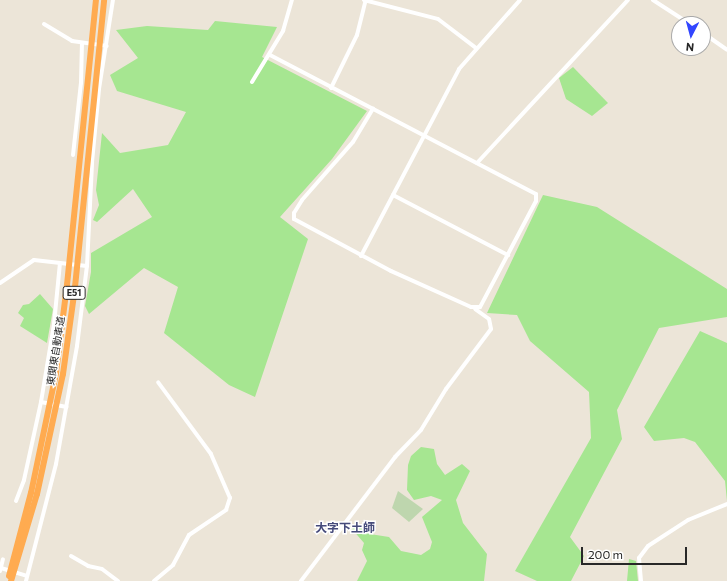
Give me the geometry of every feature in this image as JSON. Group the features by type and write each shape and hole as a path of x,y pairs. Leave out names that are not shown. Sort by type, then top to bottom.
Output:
{"highway":[{"name":"東関東自動車道","path":"7,581 33,486 56,373 68,278 96,0"},
{"name":"東関東自動車道","path":"11,581 37,494 63,374 75,287 104,0"}],"street":[{"path":"26,581 26,576 56,464 66,407 85,266 99,88 113,0"},
{"path":"252,82 270,55 283,31 292,0"},
{"path":"331,88 357,35 365,0 438,20 476,48"},
{"path":"361,256 454,76 476,48 520,0"},
{"path":"477,163 628,0"},
{"path":"653,0 678,16"},
{"path":"44,24 67,38 83,43 106,46"},
{"path":"711,39 727,50"},
{"path":"73,155 81,83 83,43"},
{"path":"270,55 536,194 536,201 482,305 475,309"},
{"path":"301,581 394,458 421,430 446,389 491,329 489,319 475,309 361,256 301,225 293,216 302,200 353,142 373,109"},
{"path":"393,195 508,255"},
{"path":"0,283 34,260 85,266"},
{"path":"16,501 24,480 42,403 61,263"},
{"path":"154,581 173,565 189,535 226,510 230,498 211,454 158,382"},
{"path":"42,403 66,407"},
{"path":"641,581 639,558 648,546 688,520 727,504"},
{"path":"71,556 88,566 102,569 118,581"},
{"path":"3,559 2,569 26,576"}],"green space":[{"path":"215,21 277,27 262,57 367,111 332,159 280,217 308,239 255,397 229,385 164,333 178,287 144,268 89,314 85,306 91,272 91,253 152,217 133,189 97,222 93,220 99,205 96,190 102,133 120,153 168,145 186,112 117,91 110,75 138,58 116,30 147,26 208,30"},
{"path":"573,67 608,103 592,116 566,99 559,78"},
{"path":"543,195 597,207 727,289 727,317 659,328 617,410 622,439 570,537 584,556 571,581 537,581 515,571 591,438 589,392 530,341 517,315 487,313"},
{"path":"40,294 53,309 47,343 20,326 24,318 18,313 23,305 29,304"},
{"path":"700,331 727,343 727,501 725,481 695,442 684,438 654,441 644,427"},
{"path":"421,447 434,449 437,464 445,475 462,464 470,471 456,500 463,523 487,554 484,581 357,581 367,561 362,550 364,543 352,529 357,525 370,534 389,537 401,551 421,555 430,549 432,542 422,517 442,500 431,496 414,500 407,490 408,465 411,456"},
{"path":"398,491 423,509 409,522 392,508"},
{"path":"629,559 636,561 638,581 627,581"}],"district":[{"name":"大字下土師","path":"345,528"}]}
